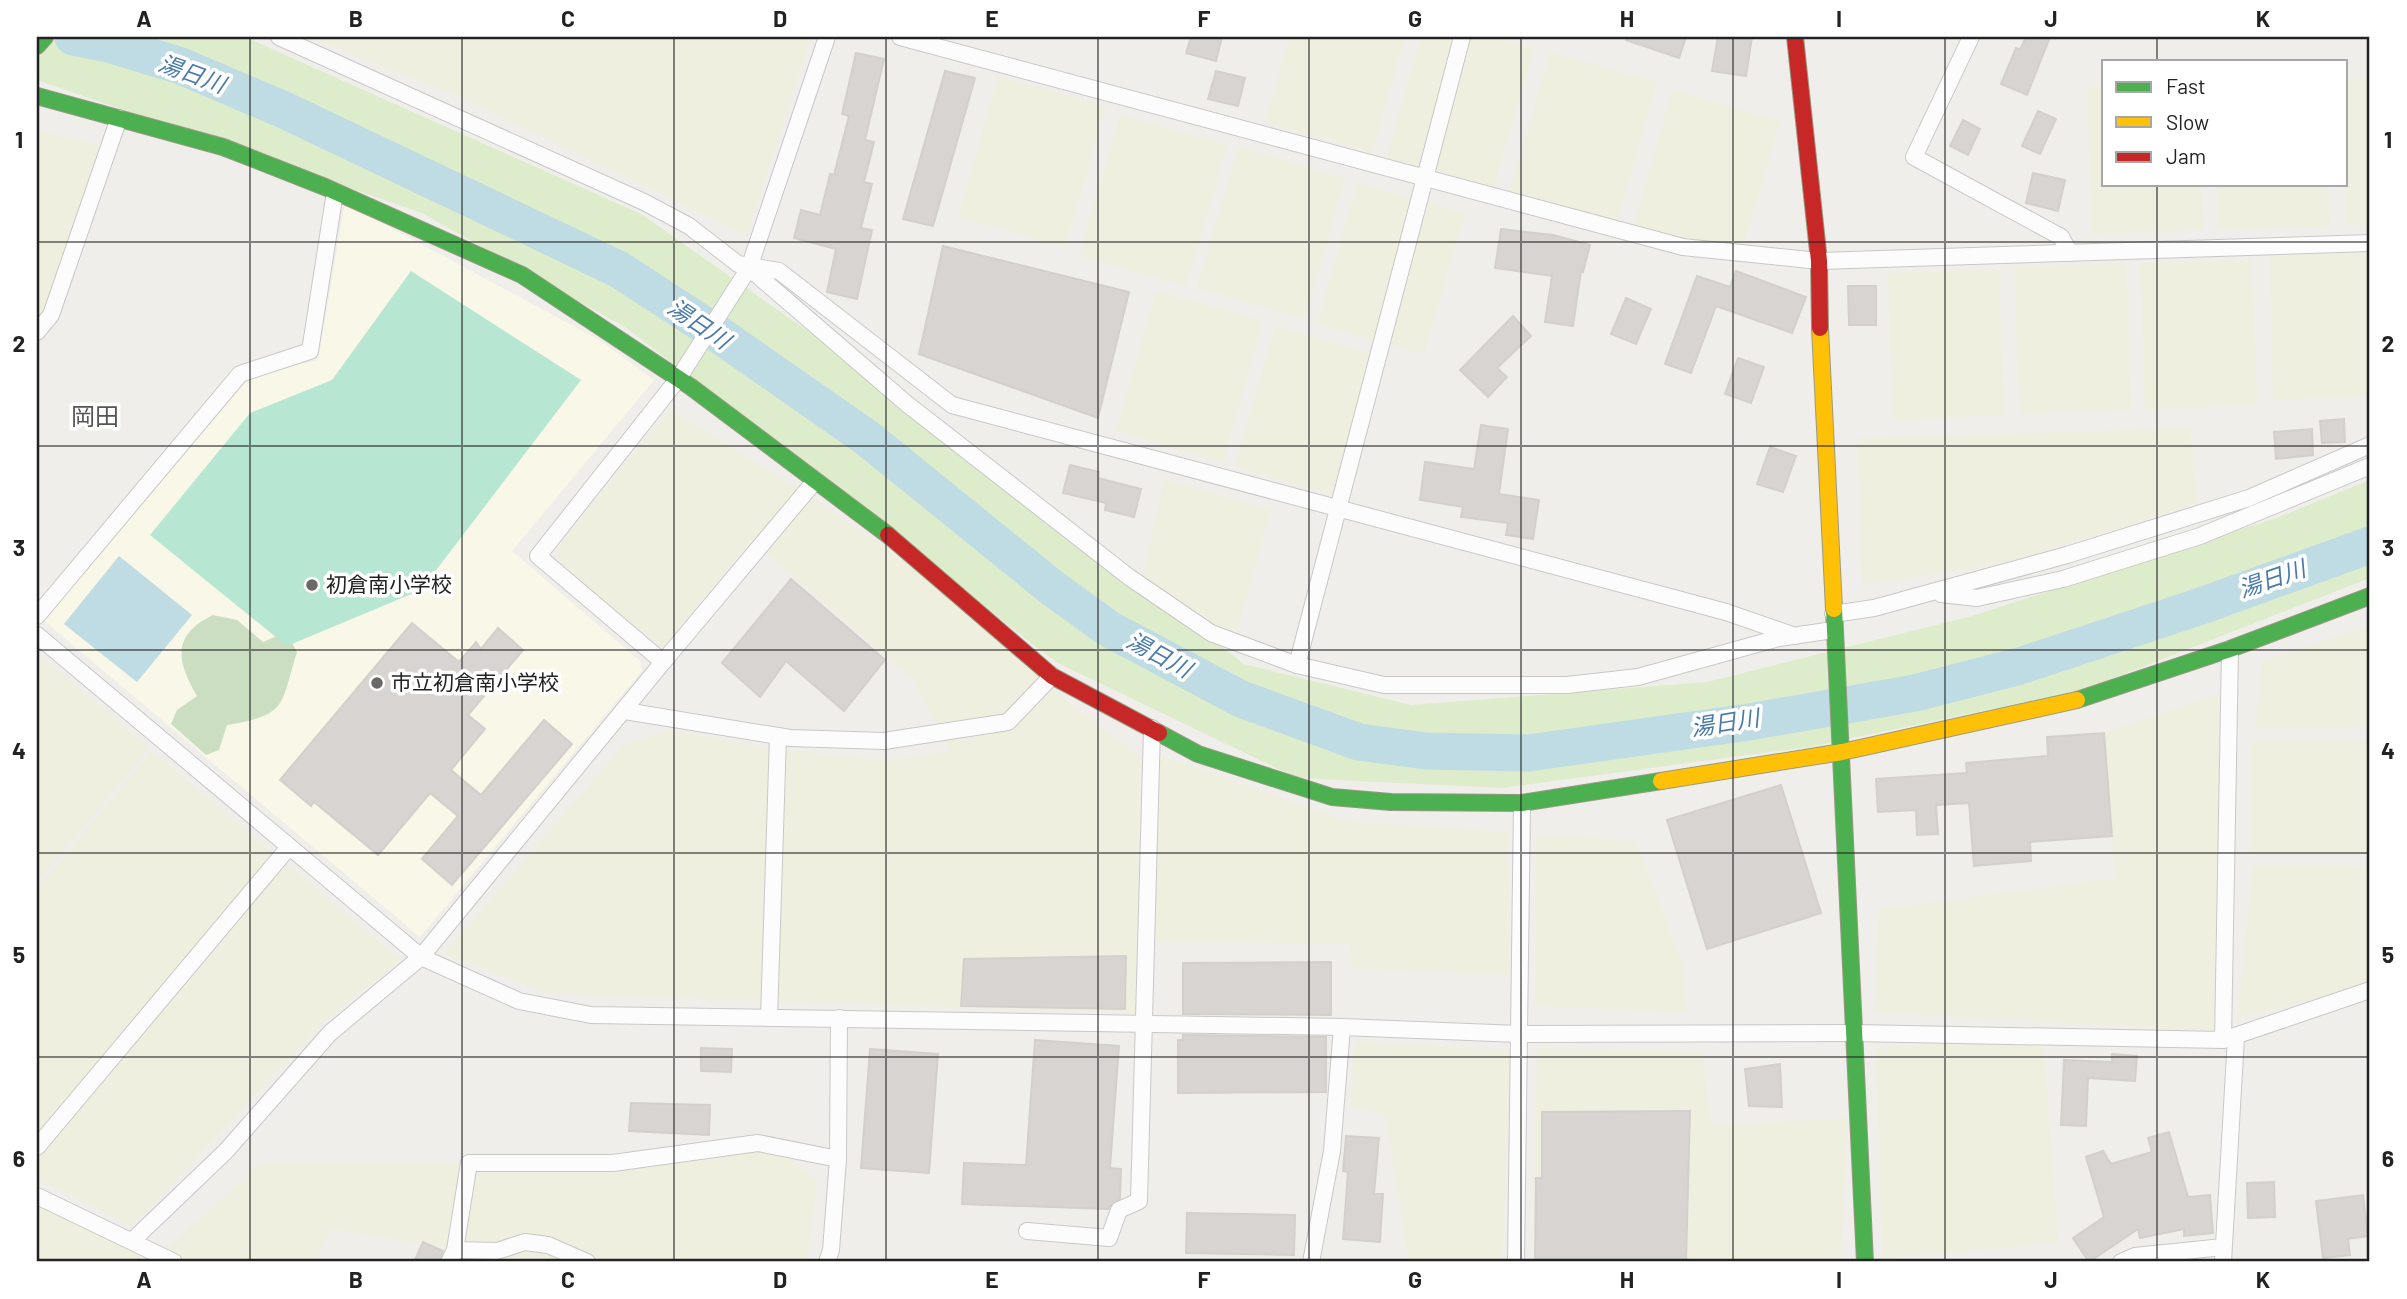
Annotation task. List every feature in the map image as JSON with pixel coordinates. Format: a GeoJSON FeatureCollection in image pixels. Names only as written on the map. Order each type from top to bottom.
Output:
{"type":"FeatureCollection","features":[{"type":"Feature","properties":{"kind":"street"},"geometry":{"type":"LineString","coordinates":[[37,46],[45,37]]}},
{"type":"Feature","properties":{"kind":"street"},"geometry":{"type":"LineString","coordinates":[[279,37],[644,202],[689,226],[906,404],[1129,577],[1211,633],[1297,665],[1384,685],[1567,685],[1637,677],[1833,625],[1874,608],[2067,555],[2249,498],[2370,445]]}},
{"type":"Feature","properties":{"kind":"street"},"geometry":{"type":"LineString","coordinates":[[663,662],[538,556],[681,374],[746,273],[827,37]]}},
{"type":"Feature","properties":{"kind":"street"},"geometry":{"type":"LineString","coordinates":[[900,37],[1683,247],[1819,261],[2370,243]]}},
{"type":"Feature","properties":{"kind":"street"},"geometry":{"type":"LineString","coordinates":[[1297,665],[1462,37]]}},
{"type":"Feature","properties":{"kind":"street"},"geometry":{"type":"LineString","coordinates":[[1795,37],[1819,261],[1821,398],[1842,751],[1865,1262]]}},
{"type":"Feature","properties":{"kind":"street"},"geometry":{"type":"LineString","coordinates":[[1971,37],[1914,157],[2061,237],[2070,253]]}},
{"type":"Feature","properties":{"kind":"street"},"geometry":{"type":"LineString","coordinates":[[37,96],[223,147],[335,192],[522,275],[681,374],[814,481],[867,517],[1052,676],[1152,727],[1198,754],[1332,797],[1391,802],[1522,803],[1842,751],[2067,702],[2230,649],[2370,596]]}},
{"type":"Feature","properties":{"kind":"street"},"geometry":{"type":"LineString","coordinates":[[37,332],[51,315],[118,118]]}},
{"type":"Feature","properties":{"kind":"street"},"geometry":{"type":"LineString","coordinates":[[37,616],[240,374],[310,351],[335,192]]}},
{"type":"Feature","properties":{"kind":"street"},"geometry":{"type":"LineString","coordinates":[[746,273],[779,271],[952,405],[1726,612],[1795,636]]}},
{"type":"Feature","properties":{"kind":"street"},"geometry":{"type":"LineString","coordinates":[[1931,593],[1977,598],[2063,579],[2200,536],[2370,466]]}},
{"type":"Feature","properties":{"kind":"street"},"geometry":{"type":"LineString","coordinates":[[132,1241],[226,1151],[330,1033],[421,957],[814,481]]}},
{"type":"Feature","properties":{"kind":"street"},"geometry":{"type":"LineString","coordinates":[[37,635],[421,957],[519,1001],[591,1014],[1342,1027],[1519,1034],[1855,1033],[2229,1038],[2370,990]]}},
{"type":"Feature","properties":{"kind":"street"},"geometry":{"type":"LineString","coordinates":[[2121,1262],[2135,1256],[2223,1255],[2229,1038],[2230,649]]}},
{"type":"Feature","properties":{"kind":"street"},"geometry":{"type":"LineString","coordinates":[[625,711],[778,736],[884,741],[1008,722],[1052,676]]}},
{"type":"Feature","properties":{"kind":"street"},"geometry":{"type":"LineString","coordinates":[[1027,1231],[1109,1238],[1119,1209],[1139,1201],[1152,727]]}},
{"type":"Feature","properties":{"kind":"street"},"geometry":{"type":"LineString","coordinates":[[769,1018],[778,736]]}},
{"type":"Feature","properties":{"kind":"street"},"geometry":{"type":"LineString","coordinates":[[1516,1262],[1522,803]]}},
{"type":"Feature","properties":{"kind":"street"},"geometry":{"type":"LineString","coordinates":[[37,1147],[289,847]]}},
{"type":"Feature","properties":{"kind":"street"},"geometry":{"type":"LineString","coordinates":[[827,1262],[831,1250],[838,1159],[839,1018]]}},
{"type":"Feature","properties":{"kind":"street"},"geometry":{"type":"LineString","coordinates":[[1311,1262],[1332,1151],[1342,1027]]}},
{"type":"Feature","properties":{"kind":"street"},"geometry":{"type":"LineString","coordinates":[[587,1262],[548,1245],[525,1242],[497,1251],[452,1256],[468,1163],[613,1163],[758,1143],[838,1159]]}},
{"type":"Feature","properties":{"kind":"street"},"geometry":{"type":"LineString","coordinates":[[37,1196],[174,1262]]}},
{"type":"Feature","properties":{"kind":"shaded area","name":"初倉南小学校"},"geometry":{"type":"Polygon","coordinates":[[[345,203],[601,341],[654,380],[512,551],[640,661],[642,671],[420,937],[43,620],[252,375],[318,360],[345,203]]]}},
{"type":"Feature","properties":{"kind":"green space"},"geometry":{"type":"Polygon","coordinates":[[[37,37],[245,37],[641,214],[889,388],[1244,664],[1411,705],[1707,682],[1972,616],[2279,517],[2370,480],[2370,578],[2083,690],[1809,747],[1501,788],[1297,778],[1056,662],[628,329],[422,213],[37,80],[37,37]]]}},
{"type":"Feature","properties":{"kind":"green space"},"geometry":{"type":"Polygon","coordinates":[[[309,37],[811,37],[747,236],[467,100],[309,37]]]}},
{"type":"Feature","properties":{"kind":"green space"},"geometry":{"type":"Polygon","coordinates":[[[1289,37],[1405,37],[1372,152],[1265,122],[1289,37]]]}},
{"type":"Feature","properties":{"kind":"green space"},"geometry":{"type":"Polygon","coordinates":[[[1421,37],[1492,37],[1534,49],[1493,189],[1386,159],[1421,37]]]}},
{"type":"Feature","properties":{"kind":"green space"},"geometry":{"type":"Polygon","coordinates":[[[1550,52],[1657,82],[1617,223],[1509,193],[1550,52]]]}},
{"type":"Feature","properties":{"kind":"green space"},"geometry":{"type":"Polygon","coordinates":[[[998,76],[1106,106],[1065,247],[958,217],[998,76]]]}},
{"type":"Feature","properties":{"kind":"green space"},"geometry":{"type":"Polygon","coordinates":[[[2370,78],[2370,224],[2346,225],[2348,79],[2370,78]]]}},
{"type":"Feature","properties":{"kind":"green space"},"geometry":{"type":"Polygon","coordinates":[[[2087,87],[2102,87],[2102,186],[2202,186],[2203,230],[2092,234],[2087,87]]]}},
{"type":"Feature","properties":{"kind":"green space"},"geometry":{"type":"Polygon","coordinates":[[[1672,90],[1780,121],[1739,262],[1632,231],[1672,90]]]}},
{"type":"Feature","properties":{"kind":"green space"},"geometry":{"type":"Polygon","coordinates":[[[1120,115],[1227,145],[1186,286],[1079,256],[1120,115]]]}},
{"type":"Feature","properties":{"kind":"green space"},"geometry":{"type":"Polygon","coordinates":[[[37,130],[99,145],[48,308],[37,320],[37,130]]]}},
{"type":"Feature","properties":{"kind":"green space"},"geometry":{"type":"Polygon","coordinates":[[[1238,147],[1345,178],[1305,319],[1197,288],[1238,147]]]}},
{"type":"Feature","properties":{"kind":"green space"},"geometry":{"type":"Polygon","coordinates":[[[1357,183],[1465,213],[1424,354],[1317,324],[1357,183]]]}},
{"type":"Feature","properties":{"kind":"green space"},"geometry":{"type":"Polygon","coordinates":[[[2217,186],[2328,186],[2330,226],[2218,230],[2217,186]]]}},
{"type":"Feature","properties":{"kind":"green space"},"geometry":{"type":"Polygon","coordinates":[[[2370,250],[2370,396],[2273,400],[2269,253],[2370,250]]]}},
{"type":"Feature","properties":{"kind":"green space"},"geometry":{"type":"Polygon","coordinates":[[[2252,259],[2257,405],[2145,409],[2140,263],[2252,259]]]}},
{"type":"Feature","properties":{"kind":"green space"},"geometry":{"type":"Polygon","coordinates":[[[2126,263],[2131,410],[2019,414],[2014,267],[2126,263]]]}},
{"type":"Feature","properties":{"kind":"green space"},"geometry":{"type":"Polygon","coordinates":[[[1999,269],[2004,415],[1892,420],[1888,273],[1999,269]]]}},
{"type":"Feature","properties":{"kind":"green space"},"geometry":{"type":"Polygon","coordinates":[[[411,271],[581,380],[421,590],[287,646],[150,535],[250,413],[332,380],[411,271]]]}},
{"type":"Feature","properties":{"kind":"green space"},"geometry":{"type":"Polygon","coordinates":[[[1156,291],[1263,321],[1223,462],[1116,431],[1156,291]]]}},
{"type":"Feature","properties":{"kind":"green space"},"geometry":{"type":"Polygon","coordinates":[[[1275,326],[1383,357],[1342,498],[1235,467],[1275,326]]]}},
{"type":"Feature","properties":{"kind":"green space"},"geometry":{"type":"Polygon","coordinates":[[[670,409],[802,491],[970,605],[1054,691],[1140,757],[1135,1013],[549,994],[444,954],[623,745],[671,730],[762,747],[887,761],[950,751],[912,678],[752,541],[662,647],[561,567],[557,548],[670,409]]]}},
{"type":"Feature","properties":{"kind":"green space"},"geometry":{"type":"Polygon","coordinates":[[[2190,428],[2197,503],[2009,562],[1862,585],[1857,438],[2190,428]]]}},
{"type":"Feature","properties":{"kind":"green space"},"geometry":{"type":"Polygon","coordinates":[[[1164,479],[1271,510],[1231,651],[1141,586],[1164,479]]]}},
{"type":"Feature","properties":{"kind":"green space"},"geometry":{"type":"Polygon","coordinates":[[[213,615],[237,620],[263,642],[286,632],[297,652],[279,705],[262,717],[227,725],[219,750],[206,755],[171,724],[177,710],[197,696],[182,660],[184,640],[190,631],[213,615]]]}},
{"type":"Feature","properties":{"kind":"green space"},"geometry":{"type":"Polygon","coordinates":[[[2370,626],[2370,728],[2255,727],[2262,661],[2370,626]]]}},
{"type":"Feature","properties":{"kind":"green space"},"geometry":{"type":"Polygon","coordinates":[[[37,653],[149,748],[37,882],[37,653]]]}},
{"type":"Feature","properties":{"kind":"green space"},"geometry":{"type":"Polygon","coordinates":[[[2221,693],[2213,1031],[1874,1012],[1879,909],[2115,878],[2104,733],[2221,693]]]}},
{"type":"Feature","properties":{"kind":"green space"},"geometry":{"type":"Polygon","coordinates":[[[2252,741],[2370,741],[2370,853],[2252,853],[2252,741]]]}},
{"type":"Feature","properties":{"kind":"green space"},"geometry":{"type":"Polygon","coordinates":[[[152,751],[401,960],[321,1024],[132,1227],[37,1178],[37,889],[152,751]]]}},
{"type":"Feature","properties":{"kind":"green space"},"geometry":{"type":"Polygon","coordinates":[[[1159,755],[1351,822],[1508,832],[1509,975],[1351,968],[1350,944],[1154,941],[1159,755]]]}},
{"type":"Feature","properties":{"kind":"green space"},"geometry":{"type":"Polygon","coordinates":[[[1536,834],[1636,841],[1684,967],[1686,1012],[1536,1006],[1536,834]]]}},
{"type":"Feature","properties":{"kind":"green space"},"geometry":{"type":"Polygon","coordinates":[[[2253,866],[2370,866],[2370,985],[2237,1018],[2253,866]]]}},
{"type":"Feature","properties":{"kind":"green space"},"geometry":{"type":"Polygon","coordinates":[[[2043,1037],[2058,1243],[1882,1258],[1876,1048],[2043,1037]]]}},
{"type":"Feature","properties":{"kind":"green space"},"geometry":{"type":"Polygon","coordinates":[[[1355,1041],[1510,1050],[1502,1262],[1409,1262],[1385,1114],[1350,1108],[1355,1041]]]}},
{"type":"Feature","properties":{"kind":"green space"},"geometry":{"type":"Polygon","coordinates":[[[1537,1048],[1702,1051],[1711,1125],[1848,1118],[1841,1257],[1815,1262],[1533,1262],[1537,1048]]]}},
{"type":"Feature","properties":{"kind":"green space"},"geometry":{"type":"Polygon","coordinates":[[[770,1145],[817,1180],[807,1262],[448,1262],[454,1249],[331,1229],[314,1262],[188,1262],[167,1248],[260,1164],[469,1163],[770,1145]]]}},
{"type":"Feature","properties":{"kind":"green space"},"geometry":{"type":"Polygon","coordinates":[[[37,1204],[143,1256],[137,1262],[37,1262],[37,1204]]]}},
{"type":"Feature","properties":{"kind":"water"},"geometry":{"type":"Polygon","coordinates":[[[119,556],[192,615],[137,682],[64,624],[119,556]]]}},
{"type":"Feature","properties":{"kind":"building"},"geometry":{"type":"Polygon","coordinates":[[[1191,37],[1222,37],[1216,61],[1186,53],[1191,37]]]}},
{"type":"Feature","properties":{"kind":"building"},"geometry":{"type":"Polygon","coordinates":[[[1626,37],[1686,37],[1679,58],[1626,40],[1626,37]]]}},
{"type":"Feature","properties":{"kind":"building"},"geometry":{"type":"Polygon","coordinates":[[[1718,37],[1752,37],[1746,76],[1712,71],[1718,37]]]}},
{"type":"Feature","properties":{"kind":"building"},"geometry":{"type":"Polygon","coordinates":[[[2026,37],[2050,37],[2027,95],[2001,84],[2016,48],[2020,50],[2026,37]]]}},
{"type":"Feature","properties":{"kind":"building"},"geometry":{"type":"Polygon","coordinates":[[[856,53],[884,59],[865,140],[874,142],[864,182],[872,184],[861,228],[872,230],[857,299],[827,292],[836,249],[794,238],[801,210],[820,215],[830,174],[834,175],[849,116],[842,114],[856,53]]]}},
{"type":"Feature","properties":{"kind":"building"},"geometry":{"type":"Polygon","coordinates":[[[945,71],[975,78],[933,226],[903,219],[945,71]]]}},
{"type":"Feature","properties":{"kind":"building"},"geometry":{"type":"Polygon","coordinates":[[[1216,71],[1245,78],[1238,106],[1208,99],[1216,71]]]}},
{"type":"Feature","properties":{"kind":"building"},"geometry":{"type":"Polygon","coordinates":[[[2038,111],[2056,119],[2040,154],[2022,146],[2038,111]]]}},
{"type":"Feature","properties":{"kind":"building"},"geometry":{"type":"Polygon","coordinates":[[[1963,120],[1980,129],[1968,155],[1950,146],[1963,120]]]}},
{"type":"Feature","properties":{"kind":"building"},"geometry":{"type":"Polygon","coordinates":[[[2033,173],[2065,180],[2058,211],[2026,203],[2033,173]]]}},
{"type":"Feature","properties":{"kind":"building"},"geometry":{"type":"Polygon","coordinates":[[[1501,229],[1553,235],[1590,245],[1583,272],[1581,271],[1573,326],[1545,322],[1552,276],[1495,268],[1501,229]]]}},
{"type":"Feature","properties":{"kind":"building"},"geometry":{"type":"Polygon","coordinates":[[[943,246],[1129,292],[1098,418],[919,354],[943,246]]]}},
{"type":"Feature","properties":{"kind":"building"},"geometry":{"type":"Polygon","coordinates":[[[1736,271],[1806,297],[1792,333],[1716,306],[1691,373],[1665,364],[1697,276],[1730,287],[1736,271]]]}},
{"type":"Feature","properties":{"kind":"building"},"geometry":{"type":"Polygon","coordinates":[[[1848,286],[1876,286],[1876,325],[1849,325],[1848,286]]]}},
{"type":"Feature","properties":{"kind":"building"},"geometry":{"type":"Polygon","coordinates":[[[1626,298],[1651,309],[1636,344],[1611,334],[1626,298]]]}},
{"type":"Feature","properties":{"kind":"building"},"geometry":{"type":"Polygon","coordinates":[[[1513,316],[1531,336],[1497,368],[1507,377],[1488,397],[1460,370],[1513,316]]]}},
{"type":"Feature","properties":{"kind":"building"},"geometry":{"type":"Polygon","coordinates":[[[1738,358],[1764,367],[1751,403],[1725,394],[1738,358]]]}},
{"type":"Feature","properties":{"kind":"building"},"geometry":{"type":"Polygon","coordinates":[[[2344,419],[2345,442],[2322,443],[2320,421],[2344,419]]]}},
{"type":"Feature","properties":{"kind":"building"},"geometry":{"type":"Polygon","coordinates":[[[1481,425],[1508,429],[1499,494],[1539,500],[1533,539],[1506,535],[1508,523],[1461,517],[1463,507],[1420,500],[1425,462],[1474,469],[1481,425]]]}},
{"type":"Feature","properties":{"kind":"building"},"geometry":{"type":"Polygon","coordinates":[[[2312,429],[2313,455],[2276,459],[2274,432],[2312,429]]]}},
{"type":"Feature","properties":{"kind":"building"},"geometry":{"type":"Polygon","coordinates":[[[1770,447],[1796,456],[1783,492],[1757,484],[1770,447]]]}},
{"type":"Feature","properties":{"kind":"building"},"geometry":{"type":"Polygon","coordinates":[[[1070,465],[1099,472],[1098,478],[1141,489],[1134,517],[1105,510],[1106,503],[1063,493],[1070,465]]]}},
{"type":"Feature","properties":{"kind":"building"},"geometry":{"type":"Polygon","coordinates":[[[791,579],[885,660],[844,711],[786,661],[760,697],[722,663],[791,579]]]}},
{"type":"Feature","properties":{"kind":"building"},"geometry":{"type":"Polygon","coordinates":[[[412,623],[459,662],[476,642],[481,649],[498,628],[523,650],[468,715],[485,729],[451,770],[481,795],[544,720],[572,744],[452,885],[422,859],[458,816],[430,793],[378,855],[314,802],[311,806],[280,780],[412,623]]]}},
{"type":"Feature","properties":{"kind":"building"},"geometry":{"type":"Polygon","coordinates":[[[2104,733],[2112,836],[2030,842],[2031,861],[1974,866],[1969,803],[1936,805],[1938,834],[1917,835],[1916,810],[1878,812],[1876,779],[1967,773],[1966,763],[2048,756],[2047,737],[2104,733]]]}},
{"type":"Feature","properties":{"kind":"building"},"geometry":{"type":"Polygon","coordinates":[[[1781,785],[1821,913],[1707,949],[1667,820],[1781,785]]]}},
{"type":"Feature","properties":{"kind":"building"},"geometry":{"type":"Polygon","coordinates":[[[1126,956],[1125,1009],[961,1006],[964,959],[1126,956]]]}},
{"type":"Feature","properties":{"kind":"building"},"geometry":{"type":"Polygon","coordinates":[[[1331,962],[1331,1015],[1183,1014],[1183,963],[1331,962]]]}},
{"type":"Feature","properties":{"kind":"building"},"geometry":{"type":"Polygon","coordinates":[[[1183,1035],[1326,1037],[1326,1092],[1178,1093],[1178,1040],[1183,1040],[1183,1035]]]}},
{"type":"Feature","properties":{"kind":"building"},"geometry":{"type":"Polygon","coordinates":[[[1035,1040],[1119,1046],[1110,1168],[1121,1169],[1120,1198],[1108,1209],[962,1204],[964,1163],[1026,1165],[1035,1040]]]}},
{"type":"Feature","properties":{"kind":"building"},"geometry":{"type":"Polygon","coordinates":[[[701,1048],[732,1049],[731,1072],[701,1071],[701,1048]]]}},
{"type":"Feature","properties":{"kind":"building"},"geometry":{"type":"Polygon","coordinates":[[[870,1049],[938,1054],[929,1173],[861,1168],[870,1049]]]}},
{"type":"Feature","properties":{"kind":"building"},"geometry":{"type":"Polygon","coordinates":[[[2112,1054],[2137,1056],[2135,1081],[2088,1078],[2086,1126],[2061,1125],[2064,1060],[2112,1062],[2112,1054]]]}},
{"type":"Feature","properties":{"kind":"building"},"geometry":{"type":"Polygon","coordinates":[[[1780,1064],[1782,1107],[1749,1106],[1745,1069],[1780,1064]]]}},
{"type":"Feature","properties":{"kind":"building"},"geometry":{"type":"Polygon","coordinates":[[[631,1103],[710,1105],[709,1135],[629,1131],[631,1103]]]}},
{"type":"Feature","properties":{"kind":"building"},"geometry":{"type":"Polygon","coordinates":[[[1690,1111],[1686,1262],[1535,1262],[1536,1178],[1542,1178],[1542,1112],[1690,1111]]]}},
{"type":"Feature","properties":{"kind":"building"},"geometry":{"type":"Polygon","coordinates":[[[2169,1132],[2188,1197],[2210,1195],[2213,1233],[2184,1236],[2184,1229],[2140,1238],[2138,1229],[2089,1262],[2073,1238],[2104,1217],[2086,1157],[2103,1151],[2111,1164],[2152,1152],[2148,1138],[2169,1132]]]}},
{"type":"Feature","properties":{"kind":"building"},"geometry":{"type":"Polygon","coordinates":[[[1346,1136],[1379,1138],[1374,1194],[1383,1194],[1380,1242],[1343,1239],[1348,1172],[1343,1171],[1346,1136]]]}},
{"type":"Feature","properties":{"kind":"building"},"geometry":{"type":"Polygon","coordinates":[[[2274,1182],[2275,1217],[2248,1218],[2247,1183],[2274,1182]]]}},
{"type":"Feature","properties":{"kind":"building"},"geometry":{"type":"Polygon","coordinates":[[[2363,1195],[2368,1236],[2348,1239],[2350,1255],[2323,1258],[2316,1201],[2363,1195]]]}},
{"type":"Feature","properties":{"kind":"building"},"geometry":{"type":"Polygon","coordinates":[[[1187,1213],[1295,1215],[1294,1255],[1186,1253],[1187,1213]]]}},
{"type":"Feature","properties":{"kind":"building"},"geometry":{"type":"Polygon","coordinates":[[[423,1242],[443,1251],[439,1262],[414,1262],[423,1242]]]}},
{"type":"Feature","properties":{"kind":"waterway","name":"湯日川"},"geometry":{"type":"LineString","coordinates":[[73,37],[109,44],[181,66],[284,110],[618,269],[718,334],[867,438],[1051,587],[1109,629],[1241,699],[1359,742],[1426,751],[1528,753],[1749,722],[1915,693],[2020,666],[2201,606],[2370,545]]}},
{"type":"Feature","properties":{"kind":"traffic: fast"},"geometry":{"type":"LineString","coordinates":[[37,46],[45,37]]}},
{"type":"Feature","properties":{"kind":"traffic: fast"},"geometry":{"type":"LineString","coordinates":[[37,96],[223,147],[325,187],[522,275],[691,387],[888,535]]}},
{"type":"Feature","properties":{"kind":"traffic: fast"},"geometry":{"type":"LineString","coordinates":[[2077,700],[2230,649],[2370,596]]}},
{"type":"Feature","properties":{"kind":"traffic: fast"},"geometry":{"type":"LineString","coordinates":[[1834,609],[1865,1262]]}},
{"type":"Feature","properties":{"kind":"traffic: fast"},"geometry":{"type":"LineString","coordinates":[[1159,733],[1198,754],[1332,797],[1391,802],[1522,803],[1661,781]]}},
{"type":"Feature","properties":{"kind":"traffic: slow"},"geometry":{"type":"LineString","coordinates":[[1820,328],[1834,609]]}},
{"type":"Feature","properties":{"kind":"traffic: slow"},"geometry":{"type":"LineString","coordinates":[[1661,781],[1842,752],[2077,700]]}},
{"type":"Feature","properties":{"kind":"traffic: jam"},"geometry":{"type":"LineString","coordinates":[[1795,37],[1819,261],[1820,328]]}},
{"type":"Feature","properties":{"kind":"traffic: jam"},"geometry":{"type":"LineString","coordinates":[[888,535],[1052,676],[1159,733]]}},
{"type":"Feature","properties":{"kind":"place","name":"初倉南小学校"},"geometry":{"type":"Point","coordinates":[312,585]}},
{"type":"Feature","properties":{"kind":"place","name":"市立初倉南小学校"},"geometry":{"type":"Point","coordinates":[377,683]}},
{"type":"Feature","properties":{"kind":"district","name":"岡田"},"geometry":{"type":"Point","coordinates":[95,417]}}]}
